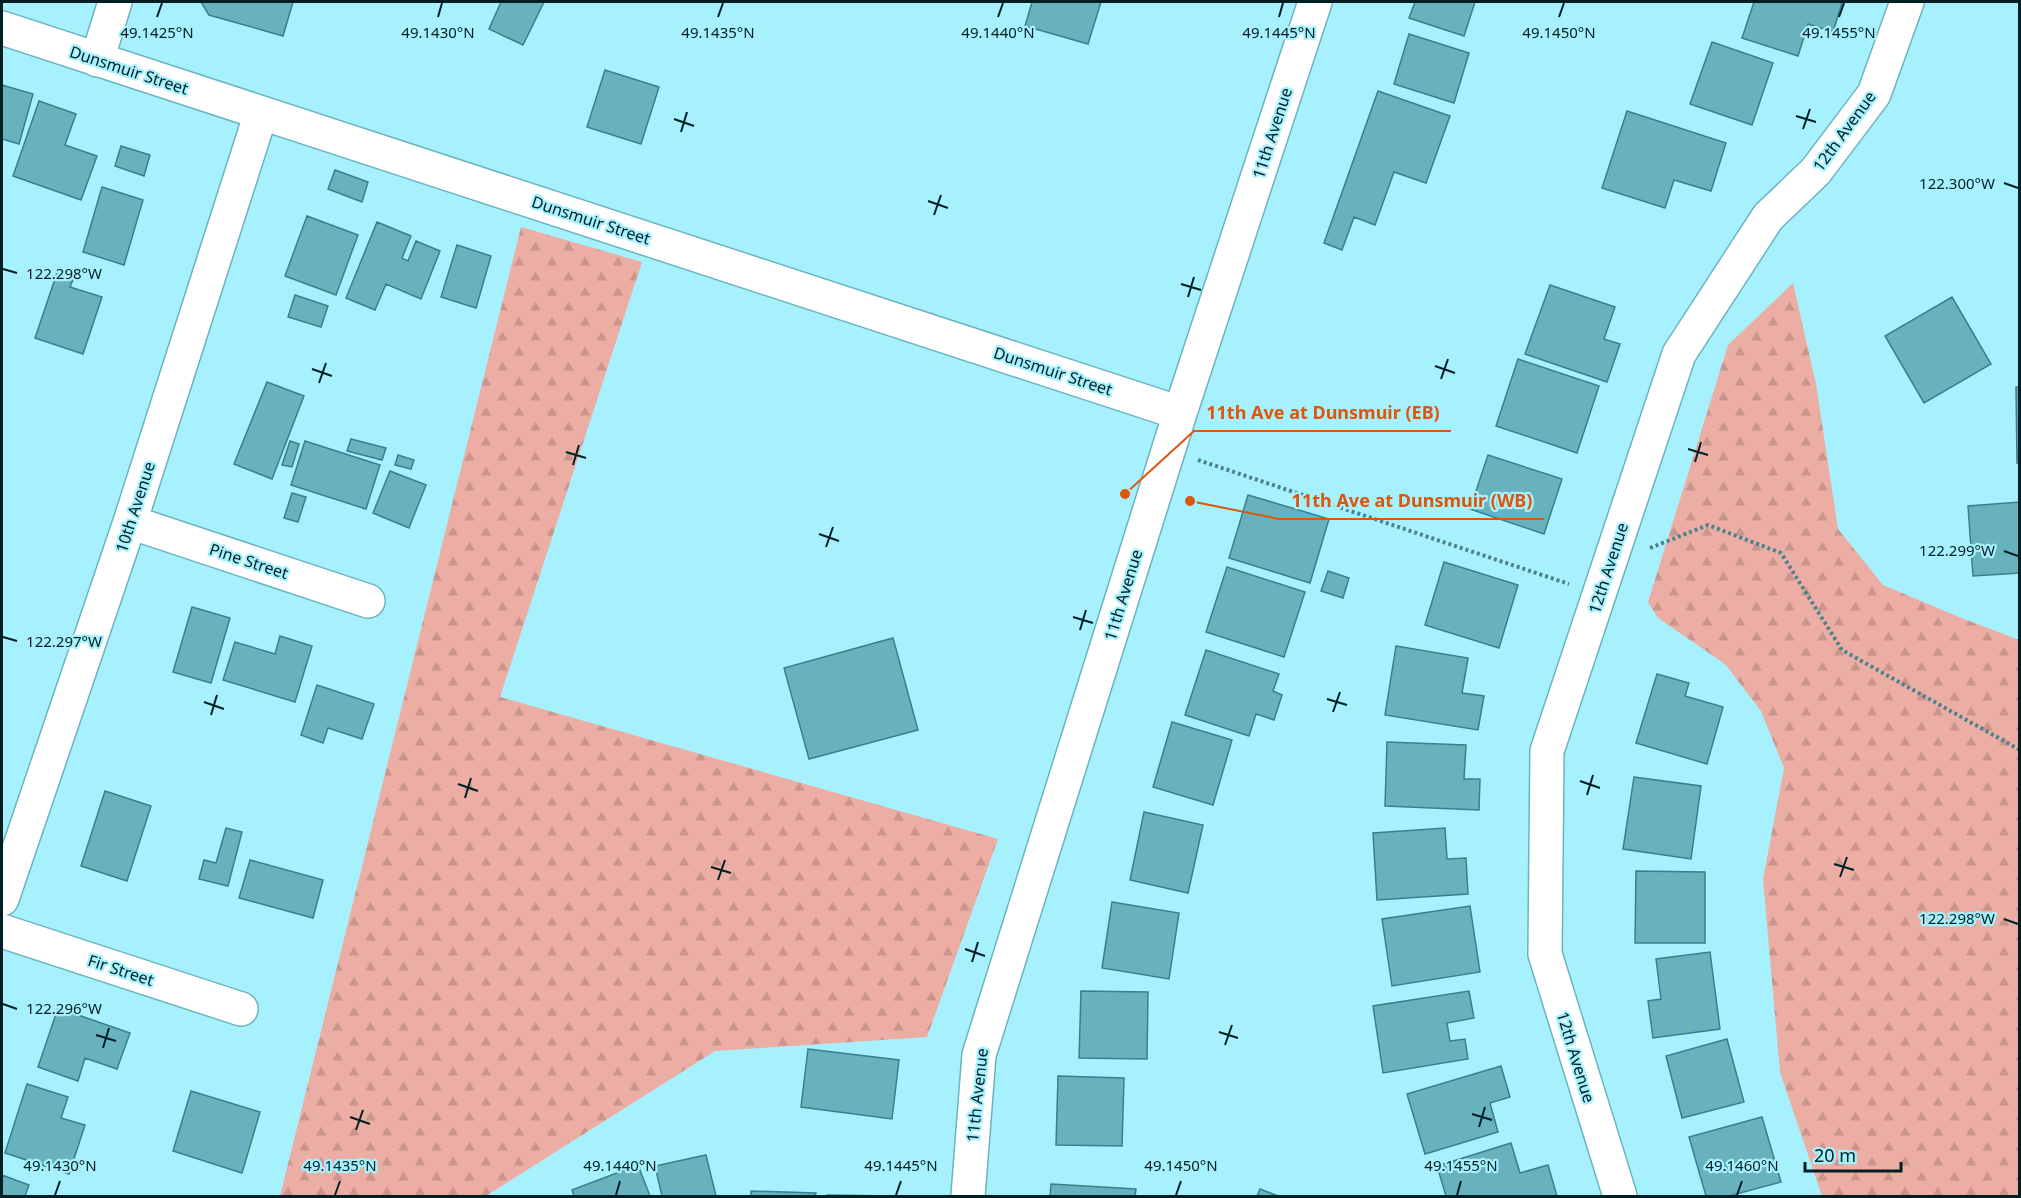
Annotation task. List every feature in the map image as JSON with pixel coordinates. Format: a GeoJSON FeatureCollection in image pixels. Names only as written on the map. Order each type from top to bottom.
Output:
{"type":"FeatureCollection","features":[{"type":"Feature","properties":{"kind":"street"},"geometry":{"type":"LineString","coordinates":[[97,60],[115,2]]}},
{"type":"Feature","properties":{"kind":"street","name":"11th Avenue"},"geometry":{"type":"LineString","coordinates":[[968,1197],[979,1055],[1168,450],[1315,2]]}},
{"type":"Feature","properties":{"kind":"street","name":"12th Avenue"},"geometry":{"type":"LineString","coordinates":[[1620,1197],[1545,954],[1547,751],[1678,354],[1768,217],[1816,171],[1874,94],[1907,2]]}},
{"type":"Feature","properties":{"kind":"street","name":"Dunsmuir Street"},"geometry":{"type":"LineString","coordinates":[[2,28],[1180,413]]}},
{"type":"Feature","properties":{"kind":"street","name":"10th Avenue"},"geometry":{"type":"LineString","coordinates":[[2,899],[130,522],[261,113]]}},
{"type":"Feature","properties":{"kind":"street","name":"Pine Street"},"geometry":{"type":"LineString","coordinates":[[130,522],[368,601]]}},
{"type":"Feature","properties":{"kind":"street","name":"Fir Street"},"geometry":{"type":"LineString","coordinates":[[2,931],[241,1009]]}},
{"type":"Feature","properties":{"kind":"path"},"geometry":{"type":"LineString","coordinates":[[1168,450],[1599,594]]}},
{"type":"Feature","properties":{"kind":"path"},"geometry":{"type":"LineString","coordinates":[[1648,548],[1708,525],[1781,553],[1842,650],[2019,750]]}},
{"type":"Feature","properties":{"kind":"green space"},"geometry":{"type":"Polygon","coordinates":[[[521,227],[642,262],[500,697],[998,839],[927,1037],[715,1051],[486,1196],[280,1196],[521,227]]]}},
{"type":"Feature","properties":{"kind":"green space"},"geometry":{"type":"Polygon","coordinates":[[[1793,283],[1816,384],[1838,529],[1883,585],[2019,640],[2019,1196],[1822,1196],[1780,1072],[1763,879],[1784,768],[1761,711],[1725,664],[1658,618],[1648,602],[1728,345],[1793,283]]]}},
{"type":"Feature","properties":{"kind":"building"},"geometry":{"type":"Polygon","coordinates":[[[201,2],[293,2],[283,36],[209,15],[201,2]]]}},
{"type":"Feature","properties":{"kind":"building"},"geometry":{"type":"Polygon","coordinates":[[[501,2],[544,2],[523,45],[489,29],[501,2]]]}},
{"type":"Feature","properties":{"kind":"building"},"geometry":{"type":"Polygon","coordinates":[[[1032,2],[1101,2],[1088,44],[1025,26],[1032,2]]]}},
{"type":"Feature","properties":{"kind":"building"},"geometry":{"type":"Polygon","coordinates":[[[1415,2],[1475,2],[1464,36],[1409,18],[1415,2]]]}},
{"type":"Feature","properties":{"kind":"building"},"geometry":{"type":"Polygon","coordinates":[[[1754,2],[1842,3],[1833,32],[1808,24],[1798,56],[1742,38],[1754,2]]]}},
{"type":"Feature","properties":{"kind":"building"},"geometry":{"type":"Polygon","coordinates":[[[1409,34],[1469,53],[1454,103],[1394,84],[1409,34]]]}},
{"type":"Feature","properties":{"kind":"building"},"geometry":{"type":"Polygon","coordinates":[[[1712,42],[1773,63],[1752,125],[1690,104],[1712,42]]]}},
{"type":"Feature","properties":{"kind":"building"},"geometry":{"type":"Polygon","coordinates":[[[605,70],[659,87],[641,144],[587,127],[605,70]]]}},
{"type":"Feature","properties":{"kind":"building"},"geometry":{"type":"Polygon","coordinates":[[[2,85],[33,94],[19,144],[2,139],[2,85]]]}},
{"type":"Feature","properties":{"kind":"building"},"geometry":{"type":"Polygon","coordinates":[[[1378,91],[1450,116],[1426,183],[1394,172],[1375,225],[1354,217],[1342,250],[1324,243],[1378,91]]]}},
{"type":"Feature","properties":{"kind":"building"},"geometry":{"type":"Polygon","coordinates":[[[39,101],[76,114],[65,145],[97,156],[81,200],[13,176],[39,101]]]}},
{"type":"Feature","properties":{"kind":"building"},"geometry":{"type":"Polygon","coordinates":[[[1627,111],[1726,143],[1711,191],[1674,180],[1665,208],[1602,188],[1627,111]]]}},
{"type":"Feature","properties":{"kind":"building"},"geometry":{"type":"Polygon","coordinates":[[[121,146],[150,155],[144,176],[115,166],[121,146]]]}},
{"type":"Feature","properties":{"kind":"building"},"geometry":{"type":"Polygon","coordinates":[[[335,170],[368,182],[362,202],[328,189],[335,170]]]}},
{"type":"Feature","properties":{"kind":"building"},"geometry":{"type":"Polygon","coordinates":[[[102,187],[143,200],[124,265],[83,252],[102,187]]]}},
{"type":"Feature","properties":{"kind":"building"},"geometry":{"type":"Polygon","coordinates":[[[307,216],[358,235],[336,295],[285,276],[307,216]]]}},
{"type":"Feature","properties":{"kind":"building"},"geometry":{"type":"Polygon","coordinates":[[[377,222],[411,236],[402,258],[408,261],[416,241],[440,251],[421,299],[386,284],[375,310],[346,298],[377,222]]]}},
{"type":"Feature","properties":{"kind":"building"},"geometry":{"type":"Polygon","coordinates":[[[457,245],[491,256],[476,308],[441,297],[457,245]]]}},
{"type":"Feature","properties":{"kind":"building"},"geometry":{"type":"Polygon","coordinates":[[[58,270],[75,275],[70,287],[102,297],[83,354],[35,338],[58,270]]]}},
{"type":"Feature","properties":{"kind":"building"},"geometry":{"type":"Polygon","coordinates":[[[1550,285],[1615,307],[1604,339],[1620,344],[1607,382],[1525,354],[1550,285]]]}},
{"type":"Feature","properties":{"kind":"building"},"geometry":{"type":"Polygon","coordinates":[[[295,295],[328,306],[321,327],[288,317],[295,295]]]}},
{"type":"Feature","properties":{"kind":"building"},"geometry":{"type":"Polygon","coordinates":[[[1952,297],[1991,364],[1924,403],[1885,336],[1952,297]]]}},
{"type":"Feature","properties":{"kind":"building"},"geometry":{"type":"Polygon","coordinates":[[[1518,359],[1599,386],[1577,453],[1496,426],[1518,359]]]}},
{"type":"Feature","properties":{"kind":"building"},"geometry":{"type":"Polygon","coordinates":[[[267,382],[304,396],[272,479],[234,464],[267,382]]]}},
{"type":"Feature","properties":{"kind":"building"},"geometry":{"type":"Polygon","coordinates":[[[2016,387],[2020,387],[2020,463],[2017,463],[2016,387]]]}},
{"type":"Feature","properties":{"kind":"building"},"geometry":{"type":"Polygon","coordinates":[[[351,439],[386,448],[382,460],[347,451],[351,439]]]}},
{"type":"Feature","properties":{"kind":"building"},"geometry":{"type":"Polygon","coordinates":[[[290,441],[299,444],[292,467],[282,465],[290,441]]]}},
{"type":"Feature","properties":{"kind":"building"},"geometry":{"type":"Polygon","coordinates":[[[305,441],[380,465],[366,509],[291,485],[305,441]]]}},
{"type":"Feature","properties":{"kind":"building"},"geometry":{"type":"Polygon","coordinates":[[[398,455],[414,460],[411,469],[395,465],[398,455]]]}},
{"type":"Feature","properties":{"kind":"building"},"geometry":{"type":"Polygon","coordinates":[[[1488,455],[1562,479],[1544,534],[1470,509],[1488,455]]]}},
{"type":"Feature","properties":{"kind":"building"},"geometry":{"type":"Polygon","coordinates":[[[390,471],[426,485],[409,528],[373,513],[390,471]]]}},
{"type":"Feature","properties":{"kind":"building"},"geometry":{"type":"Polygon","coordinates":[[[292,493],[306,497],[298,522],[284,518],[292,493]]]}},
{"type":"Feature","properties":{"kind":"building"},"geometry":{"type":"Polygon","coordinates":[[[1248,495],[1329,519],[1310,583],[1229,558],[1248,495]]]}},
{"type":"Feature","properties":{"kind":"building"},"geometry":{"type":"Polygon","coordinates":[[[2020,502],[2020,573],[1973,576],[1968,506],[2020,502]]]}},
{"type":"Feature","properties":{"kind":"building"},"geometry":{"type":"Polygon","coordinates":[[[1444,562],[1518,585],[1499,648],[1425,625],[1444,562]]]}},
{"type":"Feature","properties":{"kind":"building"},"geometry":{"type":"Polygon","coordinates":[[[1227,567],[1305,592],[1284,657],[1206,632],[1227,567]]]}},
{"type":"Feature","properties":{"kind":"building"},"geometry":{"type":"Polygon","coordinates":[[[1328,571],[1349,578],[1343,598],[1321,591],[1328,571]]]}},
{"type":"Feature","properties":{"kind":"building"},"geometry":{"type":"Polygon","coordinates":[[[192,607],[230,618],[211,683],[173,672],[192,607]]]}},
{"type":"Feature","properties":{"kind":"building"},"geometry":{"type":"Polygon","coordinates":[[[280,636],[312,646],[295,702],[223,680],[235,642],[275,654],[280,636]]]}},
{"type":"Feature","properties":{"kind":"building"},"geometry":{"type":"Polygon","coordinates":[[[893,638],[918,730],[809,759],[784,668],[893,638]]]}},
{"type":"Feature","properties":{"kind":"building"},"geometry":{"type":"Polygon","coordinates":[[[1396,646],[1468,658],[1462,693],[1484,696],[1478,730],[1385,715],[1396,646]]]}},
{"type":"Feature","properties":{"kind":"building"},"geometry":{"type":"Polygon","coordinates":[[[1206,650],[1279,674],[1273,691],[1282,695],[1274,720],[1256,714],[1249,736],[1185,715],[1206,650]]]}},
{"type":"Feature","properties":{"kind":"building"},"geometry":{"type":"Polygon","coordinates":[[[1657,674],[1689,683],[1685,696],[1723,707],[1707,764],[1636,743],[1657,674]]]}},
{"type":"Feature","properties":{"kind":"building"},"geometry":{"type":"Polygon","coordinates":[[[317,685],[374,704],[362,739],[328,728],[323,743],[301,735],[317,685]]]}},
{"type":"Feature","properties":{"kind":"building"},"geometry":{"type":"Polygon","coordinates":[[[1172,722],[1232,740],[1213,805],[1153,787],[1172,722]]]}},
{"type":"Feature","properties":{"kind":"building"},"geometry":{"type":"Polygon","coordinates":[[[1387,742],[1466,745],[1464,779],[1480,779],[1479,810],[1385,806],[1387,742]]]}},
{"type":"Feature","properties":{"kind":"building"},"geometry":{"type":"Polygon","coordinates":[[[1634,777],[1701,786],[1691,859],[1623,849],[1634,777]]]}},
{"type":"Feature","properties":{"kind":"building"},"geometry":{"type":"Polygon","coordinates":[[[105,791],[151,806],[127,881],[81,866],[105,791]]]}},
{"type":"Feature","properties":{"kind":"building"},"geometry":{"type":"Polygon","coordinates":[[[1144,812],[1203,825],[1188,893],[1130,880],[1144,812]]]}},
{"type":"Feature","properties":{"kind":"building"},"geometry":{"type":"Polygon","coordinates":[[[226,828],[242,832],[228,886],[199,879],[204,860],[216,863],[226,828]]]}},
{"type":"Feature","properties":{"kind":"building"},"geometry":{"type":"Polygon","coordinates":[[[1445,828],[1447,859],[1466,858],[1468,894],[1377,900],[1373,833],[1445,828]]]}},
{"type":"Feature","properties":{"kind":"building"},"geometry":{"type":"Polygon","coordinates":[[[250,860],[323,880],[313,918],[239,898],[250,860]]]}},
{"type":"Feature","properties":{"kind":"building"},"geometry":{"type":"Polygon","coordinates":[[[1636,871],[1705,872],[1705,943],[1635,943],[1636,871]]]}},
{"type":"Feature","properties":{"kind":"building"},"geometry":{"type":"Polygon","coordinates":[[[1112,902],[1179,913],[1169,979],[1102,968],[1112,902]]]}},
{"type":"Feature","properties":{"kind":"building"},"geometry":{"type":"Polygon","coordinates":[[[1470,906],[1480,972],[1392,986],[1382,919],[1470,906]]]}},
{"type":"Feature","properties":{"kind":"building"},"geometry":{"type":"Polygon","coordinates":[[[1710,952],[1720,1029],[1653,1038],[1648,1001],[1661,999],[1656,959],[1710,952]]]}},
{"type":"Feature","properties":{"kind":"building"},"geometry":{"type":"Polygon","coordinates":[[[1081,991],[1148,992],[1147,1059],[1079,1058],[1081,991]]]}},
{"type":"Feature","properties":{"kind":"building"},"geometry":{"type":"Polygon","coordinates":[[[1469,991],[1474,1018],[1447,1023],[1450,1041],[1465,1039],[1468,1059],[1383,1073],[1373,1006],[1469,991]]]}},
{"type":"Feature","properties":{"kind":"building"},"geometry":{"type":"Polygon","coordinates":[[[58,1008],[130,1033],[117,1069],[85,1058],[78,1081],[38,1067],[58,1008]]]}},
{"type":"Feature","properties":{"kind":"building"},"geometry":{"type":"Polygon","coordinates":[[[1727,1039],[1744,1102],[1682,1118],[1666,1056],[1727,1039]]]}},
{"type":"Feature","properties":{"kind":"building"},"geometry":{"type":"Polygon","coordinates":[[[808,1049],[899,1060],[892,1119],[801,1107],[808,1049]]]}},
{"type":"Feature","properties":{"kind":"building"},"geometry":{"type":"Polygon","coordinates":[[[1501,1066],[1510,1097],[1490,1103],[1498,1132],[1425,1154],[1407,1094],[1501,1066]]]}},
{"type":"Feature","properties":{"kind":"building"},"geometry":{"type":"Polygon","coordinates":[[[1058,1076],[1124,1078],[1122,1146],[1056,1145],[1058,1076]]]}},
{"type":"Feature","properties":{"kind":"building"},"geometry":{"type":"Polygon","coordinates":[[[27,1084],[68,1097],[61,1118],[85,1125],[69,1174],[5,1153],[27,1084]]]}},
{"type":"Feature","properties":{"kind":"building"},"geometry":{"type":"Polygon","coordinates":[[[191,1091],[260,1112],[242,1173],[173,1151],[191,1091]]]}},
{"type":"Feature","properties":{"kind":"building"},"geometry":{"type":"Polygon","coordinates":[[[1762,1117],[1781,1182],[1729,1196],[1706,1196],[1689,1137],[1762,1117]]]}},
{"type":"Feature","properties":{"kind":"building"},"geometry":{"type":"Polygon","coordinates":[[[1511,1143],[1520,1173],[1548,1165],[1557,1196],[1446,1196],[1437,1166],[1511,1143]]]}},
{"type":"Feature","properties":{"kind":"building"},"geometry":{"type":"Polygon","coordinates":[[[706,1155],[716,1196],[662,1196],[655,1166],[706,1155]]]}},
{"type":"Feature","properties":{"kind":"building"},"geometry":{"type":"Polygon","coordinates":[[[638,1165],[650,1196],[574,1196],[572,1190],[638,1165]]]}},
{"type":"Feature","properties":{"kind":"building"},"geometry":{"type":"Polygon","coordinates":[[[2,1175],[29,1185],[25,1196],[2,1196],[2,1175]]]}},
{"type":"Feature","properties":{"kind":"building"},"geometry":{"type":"Polygon","coordinates":[[[1051,1184],[1136,1189],[1135,1196],[1050,1196],[1051,1184]]]}},
{"type":"Feature","properties":{"kind":"building"},"geometry":{"type":"Polygon","coordinates":[[[1260,1189],[1278,1196],[1257,1196],[1260,1189]]]}},
{"type":"Feature","properties":{"kind":"building"},"geometry":{"type":"Polygon","coordinates":[[[751,1191],[816,1193],[815,1196],[751,1196],[751,1191]]]}},
{"type":"Feature","properties":{"kind":"building"},"geometry":{"type":"Polygon","coordinates":[[[827,1195],[894,1196],[827,1196],[827,1195]]]}},
{"type":"Feature","properties":{"kind":"place","name":"11th Ave at Dunsmuir (EB)"},"geometry":{"type":"Point","coordinates":[1125,494]}},
{"type":"Feature","properties":{"kind":"place","name":"11th Ave at Dunsmuir (WB)"},"geometry":{"type":"Point","coordinates":[1190,501]}}]}
